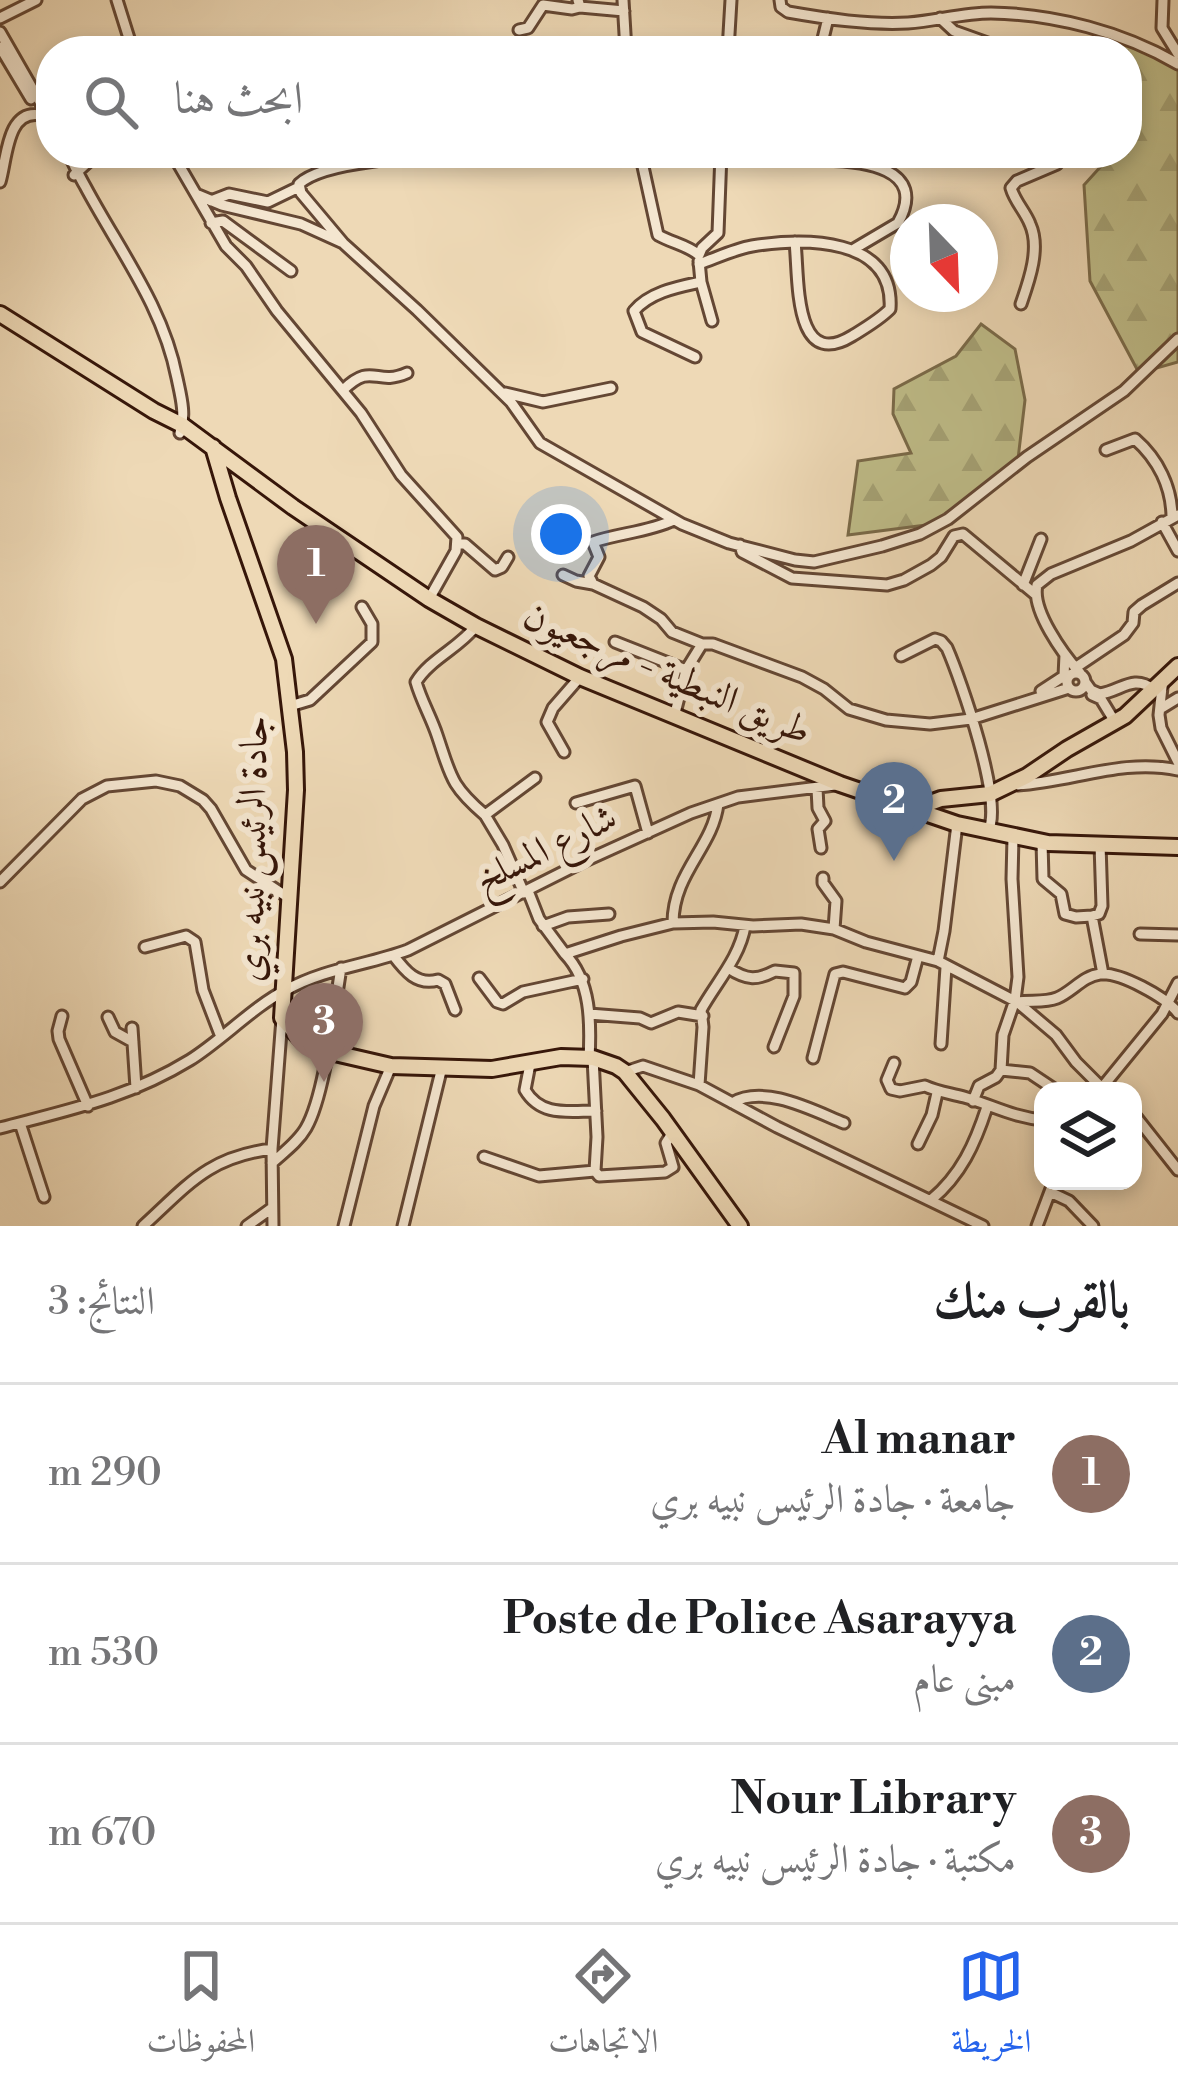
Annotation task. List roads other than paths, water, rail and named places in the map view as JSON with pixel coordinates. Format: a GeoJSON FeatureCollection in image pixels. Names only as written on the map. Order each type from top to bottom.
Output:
{"type":"FeatureCollection","features":[{"type":"Feature","properties":{"kind":"main road","name":"طريق النبطية - مرجعيون"},"geometry":{"type":"LineString","coordinates":[[0,314],[154,411],[429,599],[580,677],[840,784],[957,824],[1042,842],[1178,847]]}},
{"type":"Feature","properties":{"kind":"main road","name":"جادة الرئيس نبيه بري"},"geometry":{"type":"LineString","coordinates":[[211,450],[288,675],[296,790],[282,1018],[302,1040],[326,1051],[391,1066],[492,1069],[561,1057],[591,1059],[625,1072],[740,1226]]}},
{"type":"Feature","properties":{"kind":"main road"},"geometry":{"type":"LineString","coordinates":[[911,810],[940,799],[990,794],[1011,785],[1115,723],[1178,666]]}},
{"type":"Feature","properties":{"kind":"street"},"geometry":{"type":"LineString","coordinates":[[117,0],[128,36]]}},
{"type":"Feature","properties":{"kind":"street"},"geometry":{"type":"LineString","coordinates":[[729,36],[731,0]]}},
{"type":"Feature","properties":{"kind":"street"},"geometry":{"type":"LineString","coordinates":[[779,0],[788,12],[828,18],[882,23],[993,13],[1061,22],[1116,36]]}},
{"type":"Feature","properties":{"kind":"street"},"geometry":{"type":"LineString","coordinates":[[1163,0],[1162,28],[1178,54]]}},
{"type":"Feature","properties":{"kind":"street"},"geometry":{"type":"LineString","coordinates":[[0,19],[29,1]]}},
{"type":"Feature","properties":{"kind":"street"},"geometry":{"type":"LineString","coordinates":[[519,30],[528,28],[543,5],[572,9],[579,3],[623,6],[625,36]]}},
{"type":"Feature","properties":{"kind":"street"},"geometry":{"type":"LineString","coordinates":[[824,36],[828,18]]}},
{"type":"Feature","properties":{"kind":"street"},"geometry":{"type":"LineString","coordinates":[[940,19],[968,36]]}},
{"type":"Feature","properties":{"kind":"street"},"geometry":{"type":"LineString","coordinates":[[0,32],[36,101]]}},
{"type":"Feature","properties":{"kind":"street"},"geometry":{"type":"LineString","coordinates":[[0,47],[36,103]]}},
{"type":"Feature","properties":{"kind":"street"},"geometry":{"type":"LineString","coordinates":[[1142,48],[1178,64]]}},
{"type":"Feature","properties":{"kind":"street"},"geometry":{"type":"LineString","coordinates":[[0,182],[14,126],[21,117],[36,112]]}},
{"type":"Feature","properties":{"kind":"street"},"geometry":{"type":"LineString","coordinates":[[73,168],[156,310],[172,355],[182,404],[181,429]]}},
{"type":"Feature","properties":{"kind":"street"},"geometry":{"type":"LineString","coordinates":[[78,176],[85,168]]}},
{"type":"Feature","properties":{"kind":"street"},"geometry":{"type":"LineString","coordinates":[[181,168],[211,223],[343,390],[401,475],[452,530],[456,551],[429,599]]}},
{"type":"Feature","properties":{"kind":"street"},"geometry":{"type":"LineString","coordinates":[[211,201],[229,194],[268,202],[299,187],[311,175],[340,168]]}},
{"type":"Feature","properties":{"kind":"street"},"geometry":{"type":"LineString","coordinates":[[643,168],[658,235],[689,247],[699,260]]}},
{"type":"Feature","properties":{"kind":"street"},"geometry":{"type":"LineString","coordinates":[[712,321],[699,260],[702,248],[718,233],[720,168]]}},
{"type":"Feature","properties":{"kind":"street"},"geometry":{"type":"LineString","coordinates":[[853,249],[898,223],[904,205],[902,185],[883,168]]}},
{"type":"Feature","properties":{"kind":"street"},"geometry":{"type":"LineString","coordinates":[[1021,304],[1031,270],[1034,233],[1011,188],[1048,168]]}},
{"type":"Feature","properties":{"kind":"street"},"geometry":{"type":"LineString","coordinates":[[299,187],[343,243],[517,409],[540,443],[674,520],[795,560],[814,562],[882,546],[948,519],[1027,457],[1115,398],[1178,339]]}},
{"type":"Feature","properties":{"kind":"street"},"geometry":{"type":"LineString","coordinates":[[198,195],[301,224],[343,243]]}},
{"type":"Feature","properties":{"kind":"street"},"geometry":{"type":"LineString","coordinates":[[211,223],[223,221],[291,271]]}},
{"type":"Feature","properties":{"kind":"street"},"geometry":{"type":"LineString","coordinates":[[699,260],[748,246],[795,242],[853,249],[877,266],[890,294],[890,309],[838,344],[814,341],[804,322],[795,242]]}},
{"type":"Feature","properties":{"kind":"street"},"geometry":{"type":"LineString","coordinates":[[695,357],[642,332],[634,310],[652,295],[701,282]]}},
{"type":"Feature","properties":{"kind":"street"},"geometry":{"type":"LineString","coordinates":[[343,390],[360,375],[392,378],[407,373]]}},
{"type":"Feature","properties":{"kind":"street"},"geometry":{"type":"LineString","coordinates":[[500,392],[543,402],[611,388]]}},
{"type":"Feature","properties":{"kind":"street"},"geometry":{"type":"LineString","coordinates":[[1106,450],[1132,439],[1154,459],[1169,488],[1178,550]]}},
{"type":"Feature","properties":{"kind":"street"},"geometry":{"type":"LineString","coordinates":[[1035,594],[1046,577],[1131,541],[1171,518]]}},
{"type":"Feature","properties":{"kind":"street"},"geometry":{"type":"LineString","coordinates":[[593,584],[589,576],[599,557],[593,542],[674,520]]}},
{"type":"Feature","properties":{"kind":"street"},"geometry":{"type":"LineString","coordinates":[[740,545],[742,552],[793,578],[887,585],[931,565],[954,536],[963,534],[1035,594],[1075,679],[1101,699],[1115,723]]}},
{"type":"Feature","properties":{"kind":"street"},"geometry":{"type":"LineString","coordinates":[[1023,585],[1041,539]]}},
{"type":"Feature","properties":{"kind":"street"},"geometry":{"type":"LineString","coordinates":[[458,544],[465,544],[495,570],[508,556]]}},
{"type":"Feature","properties":{"kind":"street"},"geometry":{"type":"LineString","coordinates":[[563,575],[635,602],[672,632],[802,676],[862,715],[930,724],[971,719],[1075,679],[1124,635],[1142,604],[1178,583]]}},
{"type":"Feature","properties":{"kind":"street"},"geometry":{"type":"LineString","coordinates":[[290,706],[310,700],[372,642],[372,624],[362,608]]}},
{"type":"Feature","properties":{"kind":"street"},"geometry":{"type":"LineString","coordinates":[[476,626],[416,682],[446,769],[485,815],[543,926],[583,979],[596,1111],[595,1171],[609,1177],[671,1170],[666,1144],[673,1132]]}},
{"type":"Feature","properties":{"kind":"street"},"geometry":{"type":"LineString","coordinates":[[901,656],[932,640],[944,643],[971,719],[990,794],[993,818],[988,831]]}},
{"type":"Feature","properties":{"kind":"street"},"geometry":{"type":"LineString","coordinates":[[615,642],[686,670]]}},
{"type":"Feature","properties":{"kind":"street"},"geometry":{"type":"LineString","coordinates":[[674,717],[686,670],[702,644]]}},
{"type":"Feature","properties":{"kind":"street"},"geometry":{"type":"LineString","coordinates":[[564,752],[548,716],[580,677]]}},
{"type":"Feature","properties":{"kind":"street"},"geometry":{"type":"LineString","coordinates":[[1011,785],[1052,783],[1117,767],[1178,766],[1161,728],[1158,683],[1132,682],[1100,694],[1075,679]]}},
{"type":"Feature","properties":{"kind":"street"},"geometry":{"type":"LineString","coordinates":[[1160,709],[1178,698]]}},
{"type":"Feature","properties":{"kind":"street"},"geometry":{"type":"LineString","coordinates":[[485,815],[535,778]]}},
{"type":"Feature","properties":{"kind":"street"},"geometry":{"type":"LineString","coordinates":[[0,881],[82,799],[107,786],[156,782],[180,785],[203,800],[246,870],[289,898]]}},
{"type":"Feature","properties":{"kind":"street","name":"شارع المسلخ"},"geometry":{"type":"LineString","coordinates":[[0,1127],[88,1106],[136,1088],[189,1061],[284,991],[341,968],[393,956],[698,810],[737,797],[840,784]]}},
{"type":"Feature","properties":{"kind":"street"},"geometry":{"type":"LineString","coordinates":[[576,803],[634,785],[648,833]]}},
{"type":"Feature","properties":{"kind":"street"},"geometry":{"type":"LineString","coordinates":[[817,788],[818,808],[825,821],[818,830],[821,848]]}},
{"type":"Feature","properties":{"kind":"street"},"geometry":{"type":"LineString","coordinates":[[673,923],[680,882],[714,823],[718,804]]}},
{"type":"Feature","properties":{"kind":"street"},"geometry":{"type":"LineString","coordinates":[[941,1044],[944,931],[957,824]]}},
{"type":"Feature","properties":{"kind":"street"},"geometry":{"type":"LineString","coordinates":[[973,1101],[979,1086],[1001,1070],[1006,1022],[1016,1001],[1013,837]]}},
{"type":"Feature","properties":{"kind":"street"},"geometry":{"type":"LineString","coordinates":[[1042,842],[1043,879],[1060,894],[1065,914],[1076,917],[1099,914],[1102,906],[1100,844]]}},
{"type":"Feature","properties":{"kind":"street"},"geometry":{"type":"LineString","coordinates":[[823,878],[836,901],[834,929]]}},
{"type":"Feature","properties":{"kind":"street"},"geometry":{"type":"LineString","coordinates":[[543,926],[568,917],[609,914]]}},
{"type":"Feature","properties":{"kind":"street"},"geometry":{"type":"LineString","coordinates":[[1092,916],[1103,974]]}},
{"type":"Feature","properties":{"kind":"street"},"geometry":{"type":"LineString","coordinates":[[565,954],[673,923],[801,924],[834,929],[942,964],[1016,1001],[1057,1035],[1095,1082]]}},
{"type":"Feature","properties":{"kind":"street"},"geometry":{"type":"LineString","coordinates":[[699,1085],[700,1014],[746,926]]}},
{"type":"Feature","properties":{"kind":"street"},"geometry":{"type":"LineString","coordinates":[[1140,934],[1178,934]]}},
{"type":"Feature","properties":{"kind":"street"},"geometry":{"type":"LineString","coordinates":[[145,947],[186,936],[195,941],[202,990],[221,1037]]}},
{"type":"Feature","properties":{"kind":"street"},"geometry":{"type":"LineString","coordinates":[[393,956],[418,980],[445,984],[455,1010]]}},
{"type":"Feature","properties":{"kind":"street"},"geometry":{"type":"LineString","coordinates":[[813,1058],[835,974],[843,971],[905,988],[918,956]]}},
{"type":"Feature","properties":{"kind":"street"},"geometry":{"type":"LineString","coordinates":[[272,1163],[310,1121],[341,968]]}},
{"type":"Feature","properties":{"kind":"street"},"geometry":{"type":"LineString","coordinates":[[728,968],[759,978],[775,971],[794,973],[794,996],[774,1047]]}},
{"type":"Feature","properties":{"kind":"street"},"geometry":{"type":"LineString","coordinates":[[1016,1001],[1054,1000],[1103,974],[1169,1002],[1178,1013]]}},
{"type":"Feature","properties":{"kind":"street"},"geometry":{"type":"LineString","coordinates":[[479,978],[500,1004],[523,992],[583,979]]}},
{"type":"Feature","properties":{"kind":"street"},"geometry":{"type":"LineString","coordinates":[[1108,1082],[1169,1002],[1178,983]]}},
{"type":"Feature","properties":{"kind":"street"},"geometry":{"type":"LineString","coordinates":[[589,1014],[651,1023],[678,1012],[703,1016]]}},
{"type":"Feature","properties":{"kind":"street"},"geometry":{"type":"LineString","coordinates":[[62,1016],[58,1039],[88,1106]]}},
{"type":"Feature","properties":{"kind":"street"},"geometry":{"type":"LineString","coordinates":[[108,1017],[115,1032],[133,1042]]}},
{"type":"Feature","properties":{"kind":"street"},"geometry":{"type":"LineString","coordinates":[[273,1226],[272,1149],[282,1018]]}},
{"type":"Feature","properties":{"kind":"street"},"geometry":{"type":"LineString","coordinates":[[132,1028],[136,1088]]}},
{"type":"Feature","properties":{"kind":"street"},"geometry":{"type":"LineString","coordinates":[[894,1063],[887,1081],[891,1089],[925,1086],[1034,1119]]}},
{"type":"Feature","properties":{"kind":"street"},"geometry":{"type":"LineString","coordinates":[[530,1064],[525,1090],[538,1105],[553,1112],[596,1111]]}},
{"type":"Feature","properties":{"kind":"street"},"geometry":{"type":"LineString","coordinates":[[344,1226],[374,1106],[391,1066]]}},
{"type":"Feature","properties":{"kind":"street"},"geometry":{"type":"LineString","coordinates":[[625,1072],[643,1066],[699,1085],[983,1226]]}},
{"type":"Feature","properties":{"kind":"street"},"geometry":{"type":"LineString","coordinates":[[403,1226],[442,1067]]}},
{"type":"Feature","properties":{"kind":"street"},"geometry":{"type":"LineString","coordinates":[[1001,1070],[1030,1073],[1044,1082]]}},
{"type":"Feature","properties":{"kind":"street"},"geometry":{"type":"LineString","coordinates":[[918,1144],[937,1093]]}},
{"type":"Feature","properties":{"kind":"street"},"geometry":{"type":"LineString","coordinates":[[732,1103],[743,1097],[772,1098],[844,1123]]}},
{"type":"Feature","properties":{"kind":"street"},"geometry":{"type":"LineString","coordinates":[[931,1200],[961,1168],[987,1107]]}},
{"type":"Feature","properties":{"kind":"street"},"geometry":{"type":"LineString","coordinates":[[20,1123],[44,1197]]}},
{"type":"Feature","properties":{"kind":"street"},"geometry":{"type":"LineString","coordinates":[[1142,1124],[1178,1170]]}},
{"type":"Feature","properties":{"kind":"street"},"geometry":{"type":"LineString","coordinates":[[143,1226],[220,1161],[272,1149]]}},
{"type":"Feature","properties":{"kind":"street"},"geometry":{"type":"LineString","coordinates":[[484,1157],[539,1176],[595,1171]]}},
{"type":"Feature","properties":{"kind":"street"},"geometry":{"type":"LineString","coordinates":[[1042,1223],[1051,1190]]}},
{"type":"Feature","properties":{"kind":"street"},"geometry":{"type":"LineString","coordinates":[[1057,1190],[1093,1226]]}},
{"type":"Feature","properties":{"kind":"street"},"geometry":{"type":"LineString","coordinates":[[247,1226],[272,1207]]}},
{"type":"Feature","properties":{"kind":"place","name":"Al manar"},"geometry":{"type":"Point","coordinates":[316,624]}},
{"type":"Feature","properties":{"kind":"place","name":"Poste de Police Asarayya"},"geometry":{"type":"Point","coordinates":[894,861]}},
{"type":"Feature","properties":{"kind":"place","name":"Nour Library"},"geometry":{"type":"Point","coordinates":[324,1082]}}]}
